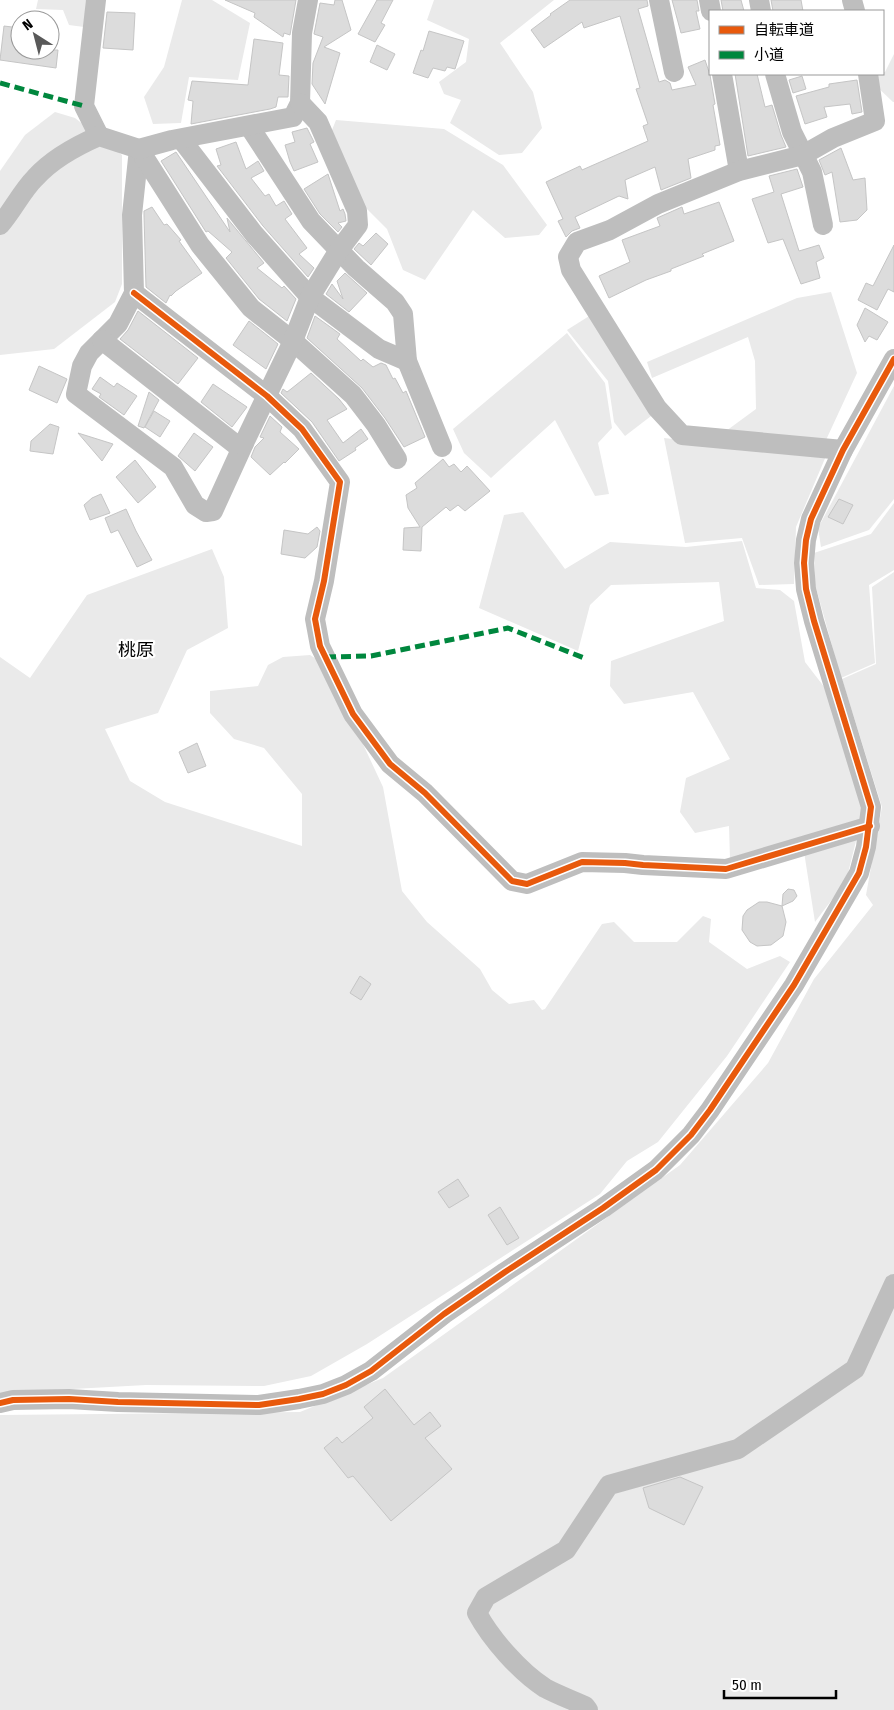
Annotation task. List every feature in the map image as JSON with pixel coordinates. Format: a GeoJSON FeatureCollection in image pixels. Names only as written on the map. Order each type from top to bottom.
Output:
{"type":"FeatureCollection","features":[{"type":"Feature","properties":{"kind":"street"},"geometry":{"type":"LineString","coordinates":[[96,0],[84,106],[99,136]]}},
{"type":"Feature","properties":{"kind":"street"},"geometry":{"type":"LineString","coordinates":[[0,225],[33,179],[44,168],[77,146],[99,136],[139,149],[181,139],[293,118],[300,103],[302,33],[308,0]]}},
{"type":"Feature","properties":{"kind":"street"},"geometry":{"type":"LineString","coordinates":[[659,0],[674,72]]}},
{"type":"Feature","properties":{"kind":"street"},"geometry":{"type":"LineString","coordinates":[[722,75],[739,171]]}},
{"type":"Feature","properties":{"kind":"street"},"geometry":{"type":"LineString","coordinates":[[775,75],[792,132],[812,172],[823,225]]}},
{"type":"Feature","properties":{"kind":"street"},"geometry":{"type":"LineString","coordinates":[[843,450],[682,435],[657,408],[571,270],[568,257],[577,242],[610,230],[667,201],[739,171],[803,155],[833,138],[875,121],[868,75]]}},
{"type":"Feature","properties":{"kind":"street"},"geometry":{"type":"LineString","coordinates":[[139,149],[132,214],[134,293],[118,324],[89,353],[82,366],[76,394],[173,467],[195,505],[206,512],[213,511],[293,341],[310,297],[358,225],[356,211],[318,122],[300,103]]}},
{"type":"Feature","properties":{"kind":"street"},"geometry":{"type":"LineString","coordinates":[[249,126],[311,220],[356,268],[395,302],[403,314],[407,361],[442,447]]}},
{"type":"Feature","properties":{"kind":"street"},"geometry":{"type":"LineString","coordinates":[[181,139],[254,234],[310,297],[379,349],[407,361]]}},
{"type":"Feature","properties":{"kind":"street"},"geometry":{"type":"LineString","coordinates":[[139,149],[200,245],[251,308],[293,341],[353,395],[376,425],[398,459]]}},
{"type":"Feature","properties":{"kind":"street"},"geometry":{"type":"LineString","coordinates":[[134,293],[267,396],[302,429],[340,482],[324,582],[315,619],[320,646],[354,714],[390,764],[424,793],[512,881],[527,884],[582,862],[726,869],[870,826]]}},
{"type":"Feature","properties":{"kind":"street"},"geometry":{"type":"LineString","coordinates":[[102,340],[235,444],[244,443]]}},
{"type":"Feature","properties":{"kind":"street"},"geometry":{"type":"LineString","coordinates":[[0,1403],[22,1400],[69,1399],[259,1405],[323,1394],[346,1385],[371,1371],[444,1314],[504,1272],[603,1208],[656,1170],[691,1135],[710,1110],[794,985],[859,873],[870,826],[871,806],[814,622],[806,589],[804,563],[806,540],[811,518],[843,450],[894,359]]}},
{"type":"Feature","properties":{"kind":"street"},"geometry":{"type":"LineString","coordinates":[[588,1710],[585,1706],[545,1687],[514,1662],[485,1628],[477,1613],[486,1598],[566,1550],[609,1485],[738,1449],[855,1369],[894,1284]]}},
{"type":"Feature","properties":{"kind":"shaded area"},"geometry":{"type":"Polygon","coordinates":[[[38,0],[86,0],[84,27],[69,25],[63,10],[36,9],[38,0]]]}},
{"type":"Feature","properties":{"kind":"shaded area"},"geometry":{"type":"Polygon","coordinates":[[[182,0],[212,0],[250,23],[238,80],[189,77],[181,123],[153,124],[144,97],[164,67],[182,0]]]}},
{"type":"Feature","properties":{"kind":"shaded area"},"geometry":{"type":"Polygon","coordinates":[[[434,0],[554,0],[500,43],[533,92],[542,128],[522,153],[499,155],[450,123],[461,100],[444,94],[439,82],[466,62],[469,39],[427,20],[434,0]]]}},
{"type":"Feature","properties":{"kind":"shaded area"},"geometry":{"type":"Polygon","coordinates":[[[894,54],[894,102],[870,80],[872,75],[884,75],[894,54]]]}},
{"type":"Feature","properties":{"kind":"shaded area"},"geometry":{"type":"Polygon","coordinates":[[[55,112],[75,118],[122,155],[122,284],[115,302],[54,349],[0,355],[0,171],[25,135],[55,112]]]}},
{"type":"Feature","properties":{"kind":"shaded area"},"geometry":{"type":"Polygon","coordinates":[[[336,120],[444,129],[503,165],[547,225],[539,235],[505,238],[473,210],[425,280],[403,270],[387,229],[361,203],[330,135],[336,120]]]}},
{"type":"Feature","properties":{"kind":"shaded area"},"geometry":{"type":"Polygon","coordinates":[[[831,292],[857,373],[826,440],[726,431],[756,409],[755,361],[748,337],[652,378],[647,362],[797,298],[831,292]]]}},
{"type":"Feature","properties":{"kind":"shaded area"},"geometry":{"type":"Polygon","coordinates":[[[594,313],[655,413],[625,436],[614,422],[608,381],[567,330],[594,313]]]}},
{"type":"Feature","properties":{"kind":"shaded area"},"geometry":{"type":"Polygon","coordinates":[[[567,333],[605,383],[612,428],[598,443],[609,494],[595,496],[555,420],[491,478],[464,453],[453,429],[567,333]]]}},
{"type":"Feature","properties":{"kind":"shaded area"},"geometry":{"type":"Polygon","coordinates":[[[894,386],[894,499],[869,530],[821,547],[818,528],[894,386]]]}},
{"type":"Feature","properties":{"kind":"shaded area"},"geometry":{"type":"Polygon","coordinates":[[[664,438],[826,456],[796,527],[794,584],[759,585],[742,538],[685,543],[664,438]]]}},
{"type":"Feature","properties":{"kind":"shaded area"},"geometry":{"type":"Polygon","coordinates":[[[894,503],[894,570],[869,585],[875,663],[841,678],[815,584],[814,553],[871,534],[894,503]]]}},
{"type":"Feature","properties":{"kind":"shaded area"},"geometry":{"type":"Polygon","coordinates":[[[523,512],[565,569],[610,542],[686,547],[742,541],[756,588],[780,590],[794,601],[805,662],[825,688],[863,813],[846,881],[815,922],[802,839],[730,859],[729,826],[695,833],[680,812],[686,778],[730,759],[693,692],[624,704],[610,686],[611,661],[724,621],[719,582],[611,585],[590,605],[578,651],[479,608],[504,515],[523,512]]]}},
{"type":"Feature","properties":{"kind":"shaded area"},"geometry":{"type":"Polygon","coordinates":[[[212,549],[224,577],[228,628],[187,650],[158,713],[105,729],[130,781],[165,802],[302,846],[302,794],[264,748],[234,739],[210,713],[210,691],[258,686],[268,665],[283,657],[310,655],[326,665],[383,787],[402,891],[427,922],[480,969],[492,990],[509,1004],[534,1000],[542,1010],[545,1009],[602,924],[614,922],[634,942],[677,942],[703,916],[711,919],[709,942],[747,969],[780,956],[790,962],[727,1056],[658,1142],[627,1161],[600,1194],[367,1344],[311,1376],[264,1386],[146,1385],[0,1393],[0,657],[30,678],[87,595],[212,549]]]}},
{"type":"Feature","properties":{"kind":"shaded area"},"geometry":{"type":"Polygon","coordinates":[[[894,572],[894,1710],[0,1710],[0,1415],[300,1412],[383,1378],[680,1165],[768,1063],[814,979],[873,905],[866,895],[882,807],[842,679],[876,664],[872,587],[894,572]]]}},
{"type":"Feature","properties":{"kind":"building"},"geometry":{"type":"Polygon","coordinates":[[[225,0],[296,0],[290,35],[284,33],[283,37],[254,17],[255,13],[225,0]]]}},
{"type":"Feature","properties":{"kind":"building"},"geometry":{"type":"Polygon","coordinates":[[[335,0],[342,0],[351,30],[324,47],[340,53],[325,104],[312,84],[313,63],[323,37],[314,34],[320,3],[334,5],[335,0]]]}},
{"type":"Feature","properties":{"kind":"building"},"geometry":{"type":"Polygon","coordinates":[[[377,0],[393,0],[381,23],[385,25],[375,42],[358,34],[377,0]]]}},
{"type":"Feature","properties":{"kind":"building"},"geometry":{"type":"Polygon","coordinates":[[[570,0],[647,0],[648,6],[638,9],[659,82],[665,80],[670,83],[672,90],[696,85],[688,67],[705,60],[710,75],[720,145],[715,146],[715,150],[688,159],[691,178],[661,190],[655,167],[625,180],[628,199],[619,196],[575,217],[580,228],[572,231],[566,237],[558,221],[563,219],[546,182],[580,166],[582,170],[648,141],[643,126],[648,124],[636,89],[640,88],[620,16],[584,28],[582,22],[544,48],[531,30],[570,0]]]}},
{"type":"Feature","properties":{"kind":"building"},"geometry":{"type":"Polygon","coordinates":[[[672,0],[697,0],[699,11],[696,11],[700,29],[681,33],[672,0]]]}},
{"type":"Feature","properties":{"kind":"building"},"geometry":{"type":"Polygon","coordinates":[[[721,0],[741,0],[744,10],[723,10],[721,0]]]}},
{"type":"Feature","properties":{"kind":"building"},"geometry":{"type":"Polygon","coordinates":[[[771,0],[801,0],[803,10],[773,10],[771,0]]]}},
{"type":"Feature","properties":{"kind":"building"},"geometry":{"type":"Polygon","coordinates":[[[107,12],[135,13],[133,50],[103,48],[107,12]]]}},
{"type":"Feature","properties":{"kind":"building"},"geometry":{"type":"Polygon","coordinates":[[[4,26],[10,27],[10,60],[57,60],[56,68],[0,60],[4,26]]]}},
{"type":"Feature","properties":{"kind":"building"},"geometry":{"type":"Polygon","coordinates":[[[429,31],[464,41],[455,69],[447,67],[445,71],[433,68],[428,78],[413,73],[421,50],[423,51],[429,31]]]}},
{"type":"Feature","properties":{"kind":"building"},"geometry":{"type":"Polygon","coordinates":[[[254,39],[283,43],[279,75],[289,76],[288,97],[278,97],[276,107],[270,109],[191,124],[193,101],[188,100],[192,81],[248,85],[254,39]]]}},
{"type":"Feature","properties":{"kind":"building"},"geometry":{"type":"Polygon","coordinates":[[[377,45],[395,54],[387,70],[370,62],[377,45]]]}},
{"type":"Feature","properties":{"kind":"building"},"geometry":{"type":"Polygon","coordinates":[[[735,75],[757,75],[765,107],[772,105],[786,147],[748,156],[735,75]]]}},
{"type":"Feature","properties":{"kind":"building"},"geometry":{"type":"Polygon","coordinates":[[[802,76],[806,89],[793,93],[789,80],[802,76]]]}},
{"type":"Feature","properties":{"kind":"building"},"geometry":{"type":"Polygon","coordinates":[[[857,80],[862,112],[852,114],[850,104],[824,107],[827,117],[805,124],[796,96],[829,87],[829,84],[857,80]]]}},
{"type":"Feature","properties":{"kind":"building"},"geometry":{"type":"Polygon","coordinates":[[[307,128],[314,142],[310,144],[318,162],[294,171],[285,145],[295,142],[292,132],[307,128]]]}},
{"type":"Feature","properties":{"kind":"building"},"geometry":{"type":"Polygon","coordinates":[[[236,142],[246,169],[258,161],[264,171],[251,178],[265,196],[269,194],[276,206],[284,201],[292,214],[285,219],[307,248],[299,254],[314,268],[308,277],[263,226],[217,166],[221,165],[216,149],[236,142]]]}},
{"type":"Feature","properties":{"kind":"building"},"geometry":{"type":"Polygon","coordinates":[[[841,148],[853,180],[865,178],[867,210],[857,220],[840,222],[832,172],[825,175],[819,160],[841,148]]]}},
{"type":"Feature","properties":{"kind":"building"},"geometry":{"type":"Polygon","coordinates":[[[176,152],[230,232],[227,218],[264,263],[257,268],[282,288],[284,286],[296,299],[287,321],[259,299],[226,258],[232,252],[208,231],[206,232],[161,161],[176,152]]]}},
{"type":"Feature","properties":{"kind":"building"},"geometry":{"type":"Polygon","coordinates":[[[797,169],[803,187],[781,194],[799,251],[819,245],[824,258],[816,262],[820,278],[801,284],[783,239],[768,243],[752,199],[774,192],[769,176],[797,169]]]}},
{"type":"Feature","properties":{"kind":"building"},"geometry":{"type":"Polygon","coordinates":[[[328,174],[340,211],[343,209],[345,214],[346,221],[338,223],[342,227],[338,232],[320,214],[304,189],[328,174]]]}},
{"type":"Feature","properties":{"kind":"building"},"geometry":{"type":"Polygon","coordinates":[[[719,202],[734,241],[609,298],[599,276],[630,262],[622,240],[660,226],[657,218],[682,207],[684,214],[719,202]]]}},
{"type":"Feature","properties":{"kind":"building"},"geometry":{"type":"Polygon","coordinates":[[[152,207],[164,225],[167,224],[181,240],[179,241],[202,273],[170,295],[166,303],[146,287],[144,211],[152,207]]]}},
{"type":"Feature","properties":{"kind":"building"},"geometry":{"type":"Polygon","coordinates":[[[376,233],[388,244],[371,265],[354,249],[359,243],[363,246],[376,233]]]}},
{"type":"Feature","properties":{"kind":"building"},"geometry":{"type":"Polygon","coordinates":[[[894,245],[894,292],[888,289],[877,310],[858,300],[866,283],[873,286],[894,245]]]}},
{"type":"Feature","properties":{"kind":"building"},"geometry":{"type":"Polygon","coordinates":[[[345,273],[367,293],[349,312],[326,294],[332,284],[343,299],[337,281],[345,273]]]}},
{"type":"Feature","properties":{"kind":"building"},"geometry":{"type":"Polygon","coordinates":[[[865,308],[888,322],[877,340],[869,336],[865,342],[857,325],[865,308]]]}},
{"type":"Feature","properties":{"kind":"building"},"geometry":{"type":"Polygon","coordinates":[[[138,311],[198,358],[178,384],[120,339],[128,330],[138,311]]]}},
{"type":"Feature","properties":{"kind":"building"},"geometry":{"type":"Polygon","coordinates":[[[315,316],[340,334],[337,339],[361,361],[363,359],[373,367],[381,363],[386,365],[403,393],[406,391],[425,437],[404,447],[362,388],[307,338],[315,316]]]}},
{"type":"Feature","properties":{"kind":"building"},"geometry":{"type":"Polygon","coordinates":[[[249,321],[278,344],[266,369],[233,345],[249,321]]]}},
{"type":"Feature","properties":{"kind":"building"},"geometry":{"type":"Polygon","coordinates":[[[39,366],[67,379],[57,403],[29,390],[39,366]]]}},
{"type":"Feature","properties":{"kind":"building"},"geometry":{"type":"Polygon","coordinates":[[[311,373],[347,409],[327,420],[343,443],[361,429],[368,439],[355,448],[356,450],[339,461],[312,422],[281,393],[283,389],[287,392],[311,373]]]}},
{"type":"Feature","properties":{"kind":"building"},"geometry":{"type":"Polygon","coordinates":[[[100,377],[114,387],[117,383],[137,396],[124,415],[99,397],[101,394],[92,389],[100,377]]]}},
{"type":"Feature","properties":{"kind":"building"},"geometry":{"type":"Polygon","coordinates":[[[213,384],[247,407],[232,427],[201,402],[213,384]]]}},
{"type":"Feature","properties":{"kind":"building"},"geometry":{"type":"Polygon","coordinates":[[[149,392],[159,400],[144,428],[138,426],[149,392]]]}},
{"type":"Feature","properties":{"kind":"building"},"geometry":{"type":"Polygon","coordinates":[[[154,411],[170,421],[160,437],[145,427],[154,411]]]}},
{"type":"Feature","properties":{"kind":"building"},"geometry":{"type":"Polygon","coordinates":[[[270,416],[282,427],[280,432],[299,449],[270,475],[251,457],[255,447],[264,438],[260,437],[270,416]]]}},
{"type":"Feature","properties":{"kind":"building"},"geometry":{"type":"Polygon","coordinates":[[[50,424],[59,427],[53,454],[30,451],[31,441],[50,424]]]}},
{"type":"Feature","properties":{"kind":"building"},"geometry":{"type":"Polygon","coordinates":[[[78,433],[113,444],[102,461],[78,433]]]}},
{"type":"Feature","properties":{"kind":"building"},"geometry":{"type":"Polygon","coordinates":[[[194,433],[213,447],[195,471],[178,456],[194,433]]]}},
{"type":"Feature","properties":{"kind":"building"},"geometry":{"type":"Polygon","coordinates":[[[443,459],[449,467],[454,464],[461,472],[467,466],[490,491],[465,511],[458,505],[450,511],[446,507],[422,527],[421,551],[403,550],[404,528],[420,527],[408,508],[406,495],[417,488],[415,483],[443,459]]]}},
{"type":"Feature","properties":{"kind":"building"},"geometry":{"type":"Polygon","coordinates":[[[135,460],[156,487],[138,503],[116,477],[135,460]]]}},
{"type":"Feature","properties":{"kind":"building"},"geometry":{"type":"Polygon","coordinates":[[[101,494],[110,513],[90,520],[84,505],[92,498],[101,494]]]}},
{"type":"Feature","properties":{"kind":"building"},"geometry":{"type":"Polygon","coordinates":[[[839,499],[853,505],[843,524],[828,517],[839,499]]]}},
{"type":"Feature","properties":{"kind":"building"},"geometry":{"type":"Polygon","coordinates":[[[126,509],[152,560],[137,567],[118,530],[111,533],[105,518],[126,509]]]}},
{"type":"Feature","properties":{"kind":"building"},"geometry":{"type":"Polygon","coordinates":[[[317,527],[320,531],[317,547],[305,558],[281,554],[284,530],[308,534],[317,527]]]}},
{"type":"Feature","properties":{"kind":"building"},"geometry":{"type":"Polygon","coordinates":[[[197,743],[206,766],[188,773],[179,752],[197,743]]]}},
{"type":"Feature","properties":{"kind":"building"},"geometry":{"type":"Polygon","coordinates":[[[788,889],[794,890],[797,896],[793,901],[782,906],[783,894],[788,889]]]}},
{"type":"Feature","properties":{"kind":"building"},"geometry":{"type":"Polygon","coordinates":[[[759,902],[782,906],[786,922],[783,936],[771,945],[757,946],[750,942],[742,930],[743,916],[747,910],[759,902]]]}},
{"type":"Feature","properties":{"kind":"building"},"geometry":{"type":"Polygon","coordinates":[[[360,976],[371,984],[361,1000],[350,993],[360,976]]]}},
{"type":"Feature","properties":{"kind":"building"},"geometry":{"type":"Polygon","coordinates":[[[458,1179],[469,1196],[449,1208],[438,1192],[458,1179]]]}},
{"type":"Feature","properties":{"kind":"building"},"geometry":{"type":"Polygon","coordinates":[[[500,1207],[519,1238],[507,1245],[488,1215],[500,1207]]]}},
{"type":"Feature","properties":{"kind":"building"},"geometry":{"type":"Polygon","coordinates":[[[385,1389],[414,1425],[430,1412],[441,1426],[425,1438],[452,1469],[391,1521],[353,1476],[348,1478],[324,1448],[337,1437],[342,1443],[373,1418],[364,1407],[385,1389]]]}},
{"type":"Feature","properties":{"kind":"building"},"geometry":{"type":"Polygon","coordinates":[[[680,1477],[703,1487],[684,1525],[649,1508],[643,1488],[680,1477]]]}},
{"type":"Feature","properties":{"kind":"marked path"},"geometry":{"type":"LineString","coordinates":[[0,83],[84,106]]}},
{"type":"Feature","properties":{"kind":"marked path"},"geometry":{"type":"LineString","coordinates":[[326,657],[371,656],[508,628],[584,658]]}},
{"type":"Feature","properties":{"kind":"cycle path"},"geometry":{"type":"LineString","coordinates":[[134,293],[267,396],[302,429],[340,482],[324,581],[315,619],[320,646],[353,714],[390,764],[425,793],[512,881],[527,884],[582,862],[726,869],[870,826]]}},
{"type":"Feature","properties":{"kind":"cycle path"},"geometry":{"type":"LineString","coordinates":[[0,1403],[13,1400],[69,1399],[259,1405],[323,1394],[346,1385],[371,1371],[444,1314],[603,1208],[656,1170],[691,1135],[710,1110],[794,985],[859,873],[866,847],[871,807],[814,621],[806,589],[804,563],[806,540],[811,519],[843,450],[894,359]]}},
{"type":"Feature","properties":{"kind":"district","name":"桃原"},"geometry":{"type":"Point","coordinates":[136,650]}}]}
